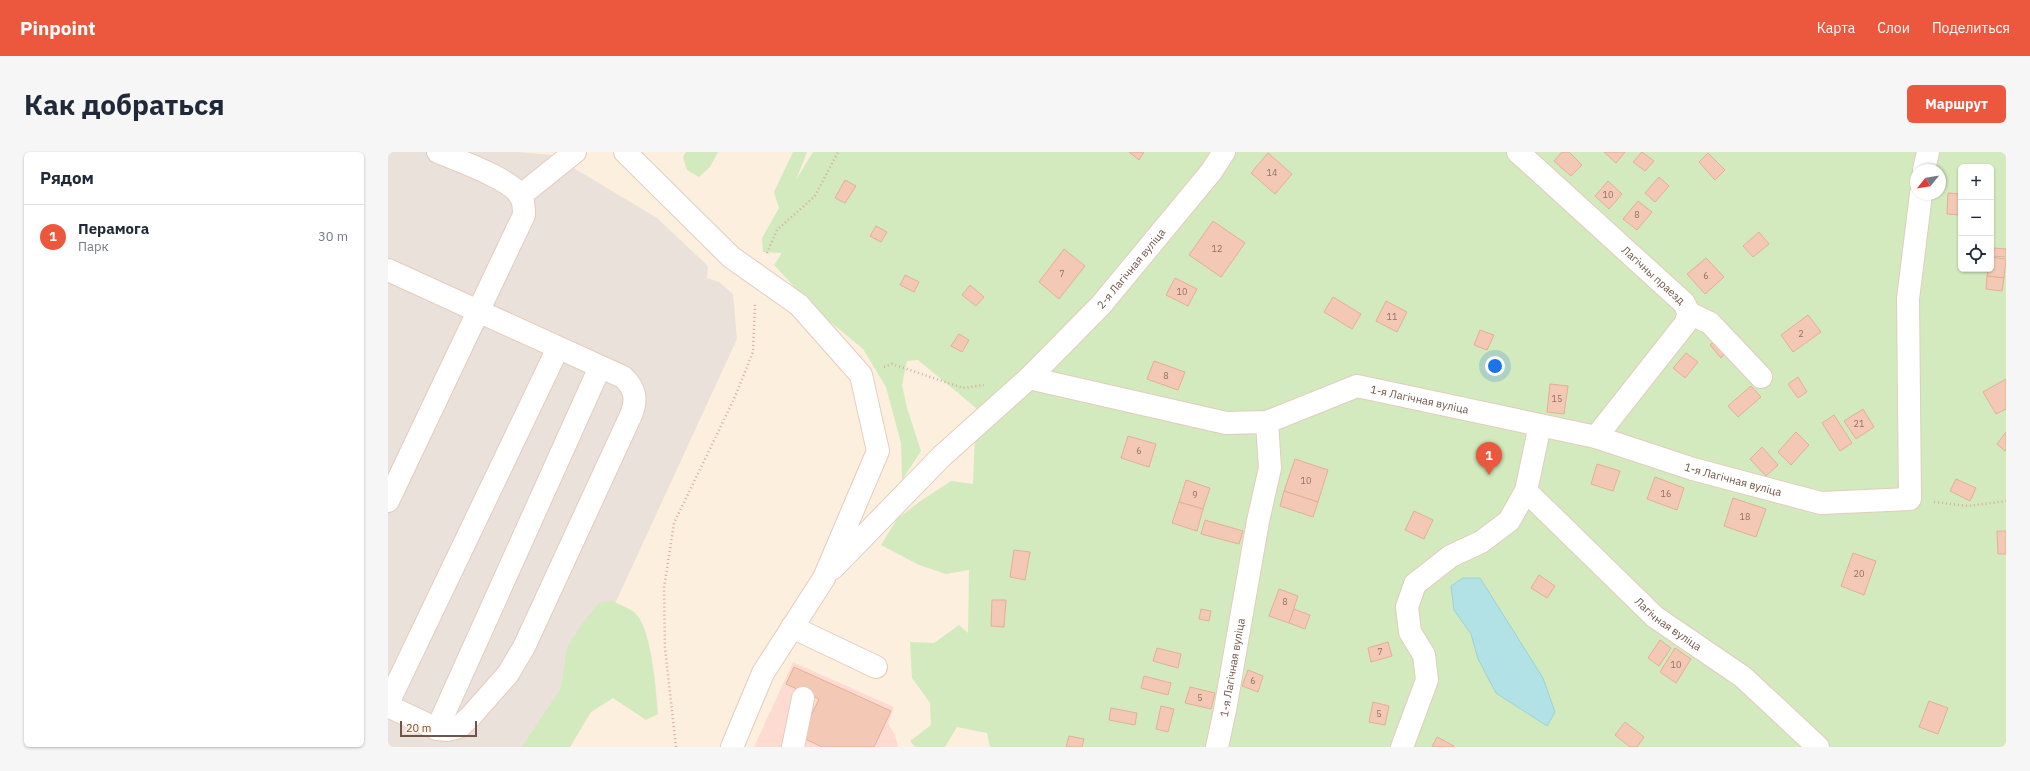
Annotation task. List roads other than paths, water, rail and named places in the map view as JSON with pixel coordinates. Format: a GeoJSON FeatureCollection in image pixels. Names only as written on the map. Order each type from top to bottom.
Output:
{"type":"FeatureCollection","features":[{"type":"Feature","properties":{"kind":"lane"},"geometry":{"type":"LineString","coordinates":[[388,501],[524,214],[524,204],[520,196],[504,182],[438,152]]}},
{"type":"Feature","properties":{"kind":"lane"},"geometry":{"type":"LineString","coordinates":[[520,196],[575,152]]}},
{"type":"Feature","properties":{"kind":"lane"},"geometry":{"type":"LineString","coordinates":[[625,152],[731,257],[799,305],[861,375],[878,451],[824,578],[762,673],[732,747]]}},
{"type":"Feature","properties":{"kind":"lane","name":"2-я Лагічная вуліца"},"geometry":{"type":"LineString","coordinates":[[824,578],[942,456],[1029,378],[1101,305],[1211,172],[1224,152]]}},
{"type":"Feature","properties":{"kind":"lane","name":"Лагічны праезд"},"geometry":{"type":"LineString","coordinates":[[1518,152],[1684,303],[1689,313],[1685,324],[1596,436]]}},
{"type":"Feature","properties":{"kind":"lane"},"geometry":{"type":"LineString","coordinates":[[1925,164],[1928,152]]}},
{"type":"Feature","properties":{"kind":"lane","name":"1-я Лагічная вуліца"},"geometry":{"type":"LineString","coordinates":[[1029,378],[1226,423],[1267,422],[1358,386],[1596,436],[1693,469],[1821,503],[1910,498],[1908,298],[1920,200]]}},
{"type":"Feature","properties":{"kind":"lane"},"geometry":{"type":"LineString","coordinates":[[388,270],[623,377],[634,390],[635,405],[632,415],[524,647],[508,674],[470,717],[459,727],[448,730],[437,729],[388,706]]}},
{"type":"Feature","properties":{"kind":"lane"},"geometry":{"type":"LineString","coordinates":[[1689,313],[1710,323],[1761,377]]}},
{"type":"Feature","properties":{"kind":"lane"},"geometry":{"type":"LineString","coordinates":[[388,703],[558,348]]}},
{"type":"Feature","properties":{"kind":"lane"},"geometry":{"type":"LineString","coordinates":[[437,729],[600,367]]}},
{"type":"Feature","properties":{"kind":"lane","name":"1-я Лагічная вуліца"},"geometry":{"type":"LineString","coordinates":[[1217,747],[1225,710],[1258,521],[1270,468],[1267,422]]}},
{"type":"Feature","properties":{"kind":"lane"},"geometry":{"type":"LineString","coordinates":[[1402,747],[1427,680],[1424,655],[1410,632],[1407,607],[1415,584],[1450,556],[1482,542],[1509,520],[1526,491],[1540,425]]}},
{"type":"Feature","properties":{"kind":"lane","name":"Лагічная вуліца"},"geometry":{"type":"LineString","coordinates":[[1526,491],[1655,617],[1743,677],[1818,747]]}},
{"type":"Feature","properties":{"kind":"lane"},"geometry":{"type":"LineString","coordinates":[[792,627],[876,667]]}},
{"type":"Feature","properties":{"kind":"lane"},"geometry":{"type":"LineString","coordinates":[[793,747],[803,698]]}},
{"type":"Feature","properties":{"kind":"water"},"geometry":{"type":"Polygon","coordinates":[[[1463,578],[1480,578],[1543,678],[1555,712],[1547,726],[1496,693],[1478,659],[1471,634],[1454,610],[1451,586],[1463,578]]]}},
{"type":"Feature","properties":{"kind":"place","name":"Перамога"},"geometry":{"type":"Point","coordinates":[1489,475]}}]}
